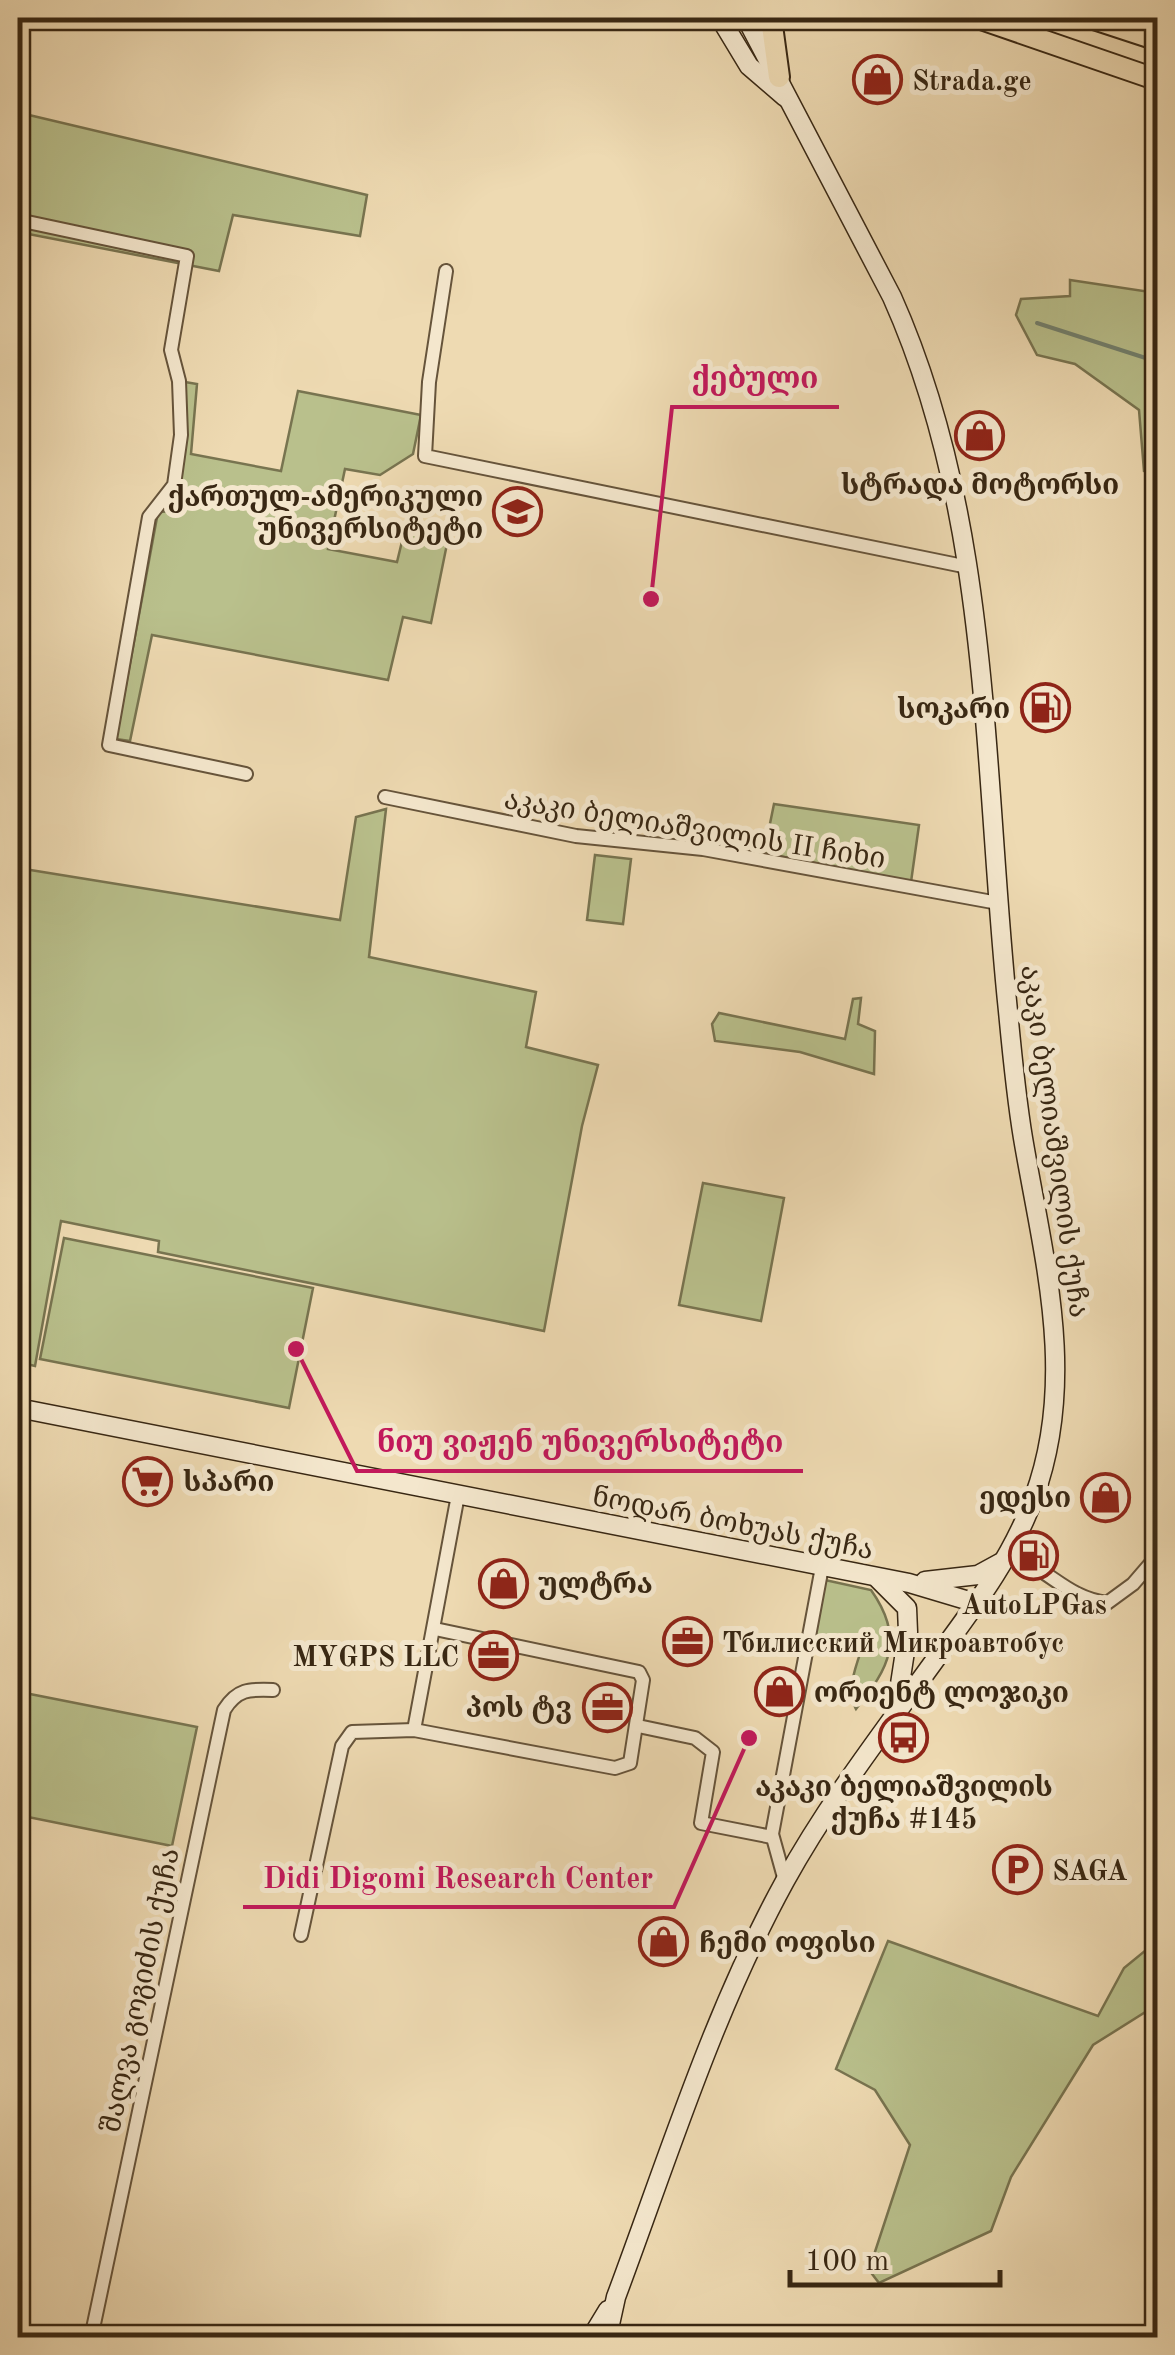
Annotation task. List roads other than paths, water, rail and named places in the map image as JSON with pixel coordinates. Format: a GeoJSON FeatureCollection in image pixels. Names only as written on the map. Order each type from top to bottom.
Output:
{"type":"FeatureCollection","features":[{"type":"Feature","properties":{"kind":"main road","name":"აკაკი ბელიაშვილის ქუჩა"},"geometry":{"type":"LineString","coordinates":[[720,18],[748,66],[789,101]]}},
{"type":"Feature","properties":{"kind":"main road","name":"აკაკი ბელიაშვილის ქუჩა"},"geometry":{"type":"LineString","coordinates":[[608,2338],[616,2297],[721,2018],[785,1881],[895,1715],[1007,1559],[1045,1463],[1056,1359],[1052,1283],[1023,1137],[968,567],[952,468],[912,342],[852,213],[746,18]]}},
{"type":"Feature","properties":{"kind":"main road"},"geometry":{"type":"LineString","coordinates":[[771,18],[779,77]]}},
{"type":"Feature","properties":{"kind":"main road"},"geometry":{"type":"LineString","coordinates":[[978,18],[1158,80]]}},
{"type":"Feature","properties":{"kind":"main road"},"geometry":{"type":"LineString","coordinates":[[1091,18],[1158,40]]}},
{"type":"Feature","properties":{"kind":"main road","name":"ნოდარ ბოხუას ქუჩა"},"geometry":{"type":"LineString","coordinates":[[18,1408],[909,1583]]}},
{"type":"Feature","properties":{"kind":"main road"},"geometry":{"type":"LineString","coordinates":[[909,1583],[978,1575],[1007,1559]]}},
{"type":"Feature","properties":{"kind":"main road"},"geometry":{"type":"LineString","coordinates":[[878,1578],[906,1608],[908,1632],[895,1715]]}},
{"type":"Feature","properties":{"kind":"main road"},"geometry":{"type":"LineString","coordinates":[[909,1583],[976,1602]]}},
{"type":"Feature","properties":{"kind":"main road","name":"აკაკი ბელიაშვილის ქუჩა"},"geometry":{"type":"LineString","coordinates":[[591,2338],[616,2297]]}},
{"type":"Feature","properties":{"kind":"street"},"geometry":{"type":"LineString","coordinates":[[18,220],[187,256],[171,350],[179,382],[181,434],[174,486],[149,517],[109,745],[246,774]]}},
{"type":"Feature","properties":{"kind":"street"},"geometry":{"type":"LineString","coordinates":[[446,270],[428,382],[425,456],[968,567]]}},
{"type":"Feature","properties":{"kind":"street","name":"აკაკი ბელიაშვილის II ჩიხი"},"geometry":{"type":"LineString","coordinates":[[385,797],[576,836],[704,849],[998,903]]}},
{"type":"Feature","properties":{"kind":"street"},"geometry":{"type":"LineString","coordinates":[[414,1730],[458,1495]]}},
{"type":"Feature","properties":{"kind":"street"},"geometry":{"type":"LineString","coordinates":[[1007,1559],[1026,1560],[1066,1592],[1107,1603],[1133,1584],[1158,1555]]}},
{"type":"Feature","properties":{"kind":"street"},"geometry":{"type":"LineString","coordinates":[[785,1881],[772,1838],[822,1567]]}},
{"type":"Feature","properties":{"kind":"street"},"geometry":{"type":"LineString","coordinates":[[301,1935],[342,1746],[352,1732],[414,1730],[620,1768],[630,1763],[642,1680],[632,1668],[435,1630]]}},
{"type":"Feature","properties":{"kind":"street","name":"შალვა გოგიძის ქუჩა"},"geometry":{"type":"LineString","coordinates":[[91,2338],[224,1710],[244,1689],[273,1690]]}},
{"type":"Feature","properties":{"kind":"street"},"geometry":{"type":"LineString","coordinates":[[638,1726],[696,1738],[713,1752],[701,1823],[772,1838]]}},
{"type":"Feature","properties":{"kind":"waterway"},"geometry":{"type":"LineString","coordinates":[[1037,323],[1158,362]]}},
{"type":"Feature","properties":{"kind":"place","name":"Strada.ge"},"geometry":{"type":"Point","coordinates":[877,80]}},
{"type":"Feature","properties":{"kind":"place","name":"სტრადა მოტორსი"},"geometry":{"type":"Point","coordinates":[980,436]}},
{"type":"Feature","properties":{"kind":"place","name":"ქართულ-ამერიკული უნივერსიტეტი"},"geometry":{"type":"Point","coordinates":[518,512]}},
{"type":"Feature","properties":{"kind":"place","name":"ქებული"},"geometry":{"type":"Point","coordinates":[651,599]}},
{"type":"Feature","properties":{"kind":"place","name":"სოკარი"},"geometry":{"type":"Point","coordinates":[1045,708]}},
{"type":"Feature","properties":{"kind":"place","name":"ნიუ ვიჟენ უნივერსიტეტი"},"geometry":{"type":"Point","coordinates":[296,1349]}},
{"type":"Feature","properties":{"kind":"place","name":"სპარი"},"geometry":{"type":"Point","coordinates":[148,1481]}},
{"type":"Feature","properties":{"kind":"place","name":"ედესი"},"geometry":{"type":"Point","coordinates":[1106,1497]}},
{"type":"Feature","properties":{"kind":"place","name":"AutoLPGas"},"geometry":{"type":"Point","coordinates":[1034,1556]}},
{"type":"Feature","properties":{"kind":"place","name":"ულტრა"},"geometry":{"type":"Point","coordinates":[503,1583]}},
{"type":"Feature","properties":{"kind":"place","name":"Тбилисский Микроавтобус"},"geometry":{"type":"Point","coordinates":[687,1642]}},
{"type":"Feature","properties":{"kind":"place","name":"MYGPS LLC"},"geometry":{"type":"Point","coordinates":[494,1656]}},
{"type":"Feature","properties":{"kind":"place","name":"ორიენტ ლოჯიკი"},"geometry":{"type":"Point","coordinates":[779,1692]}},
{"type":"Feature","properties":{"kind":"place","name":"პოს ტვ"},"geometry":{"type":"Point","coordinates":[607,1707]}},
{"type":"Feature","properties":{"kind":"place","name":"Didi Digomi Research Center"},"geometry":{"type":"Point","coordinates":[749,1738]}},
{"type":"Feature","properties":{"kind":"place","name":"აკაკი ბელიაშვილის ქუჩა #145"},"geometry":{"type":"Point","coordinates":[904,1738]}},
{"type":"Feature","properties":{"kind":"place","name":"SAGA"},"geometry":{"type":"Point","coordinates":[1017,1870]}},
{"type":"Feature","properties":{"kind":"place","name":"ჩემი ოფისი"},"geometry":{"type":"Point","coordinates":[664,1942]}}]}
